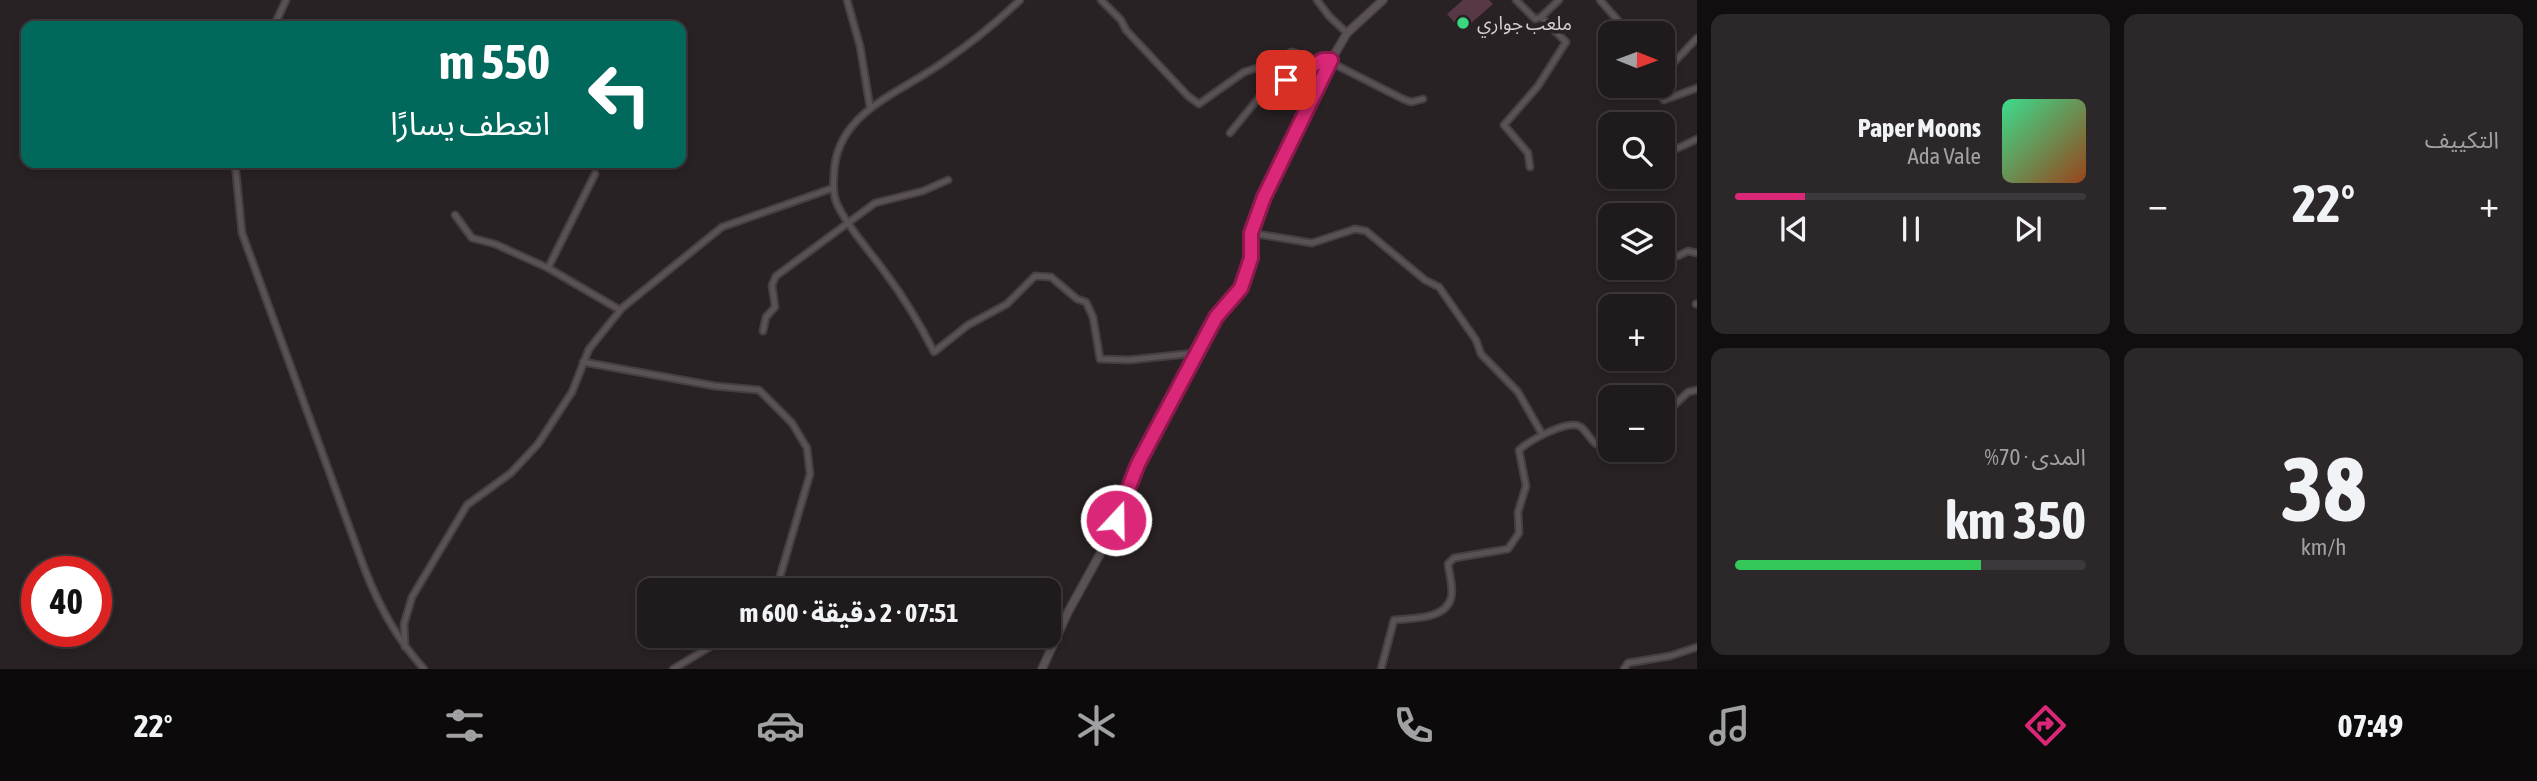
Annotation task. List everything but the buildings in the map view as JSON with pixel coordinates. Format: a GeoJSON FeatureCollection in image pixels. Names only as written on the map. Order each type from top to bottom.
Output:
{"type":"FeatureCollection","features":[{"type":"Feature","properties":{"kind":"street"},"geometry":{"type":"LineString","coordinates":[[276,21],[286,0]]}},
{"type":"Feature","properties":{"kind":"street"},"geometry":{"type":"LineString","coordinates":[[847,0],[860,46],[870,107]]}},
{"type":"Feature","properties":{"kind":"street"},"geometry":{"type":"LineString","coordinates":[[1020,0],[981,36],[870,107],[840,141],[834,159],[833,188],[837,205],[895,286],[934,352],[968,325],[1007,304],[1035,276],[1044,275],[1051,277],[1077,299],[1086,302],[1093,317],[1100,359],[1129,360],[1196,353]]}},
{"type":"Feature","properties":{"kind":"street"},"geometry":{"type":"LineString","coordinates":[[1101,0],[1121,20],[1125,30],[1188,96],[1199,104],[1244,72],[1273,63],[1292,52],[1328,60],[1411,102],[1423,99]]}},
{"type":"Feature","properties":{"kind":"street"},"geometry":{"type":"LineString","coordinates":[[1317,0],[1347,33]]}},
{"type":"Feature","properties":{"kind":"street"},"geometry":{"type":"LineString","coordinates":[[1042,669],[1068,612],[1111,536],[1138,464],[1216,317],[1241,288],[1251,258],[1251,233],[1264,197],[1328,60],[1347,33],[1383,0]]}},
{"type":"Feature","properties":{"kind":"street"},"geometry":{"type":"LineString","coordinates":[[1516,0],[1535,19],[1541,17],[1559,0]]}},
{"type":"Feature","properties":{"kind":"street"},"geometry":{"type":"LineString","coordinates":[[1600,0],[1618,21]]}},
{"type":"Feature","properties":{"kind":"street"},"geometry":{"type":"LineString","coordinates":[[1530,167],[1528,153],[1504,125],[1538,86],[1566,42],[1541,17]]}},
{"type":"Feature","properties":{"kind":"street"},"geometry":{"type":"LineString","coordinates":[[1675,61],[1697,37]]}},
{"type":"Feature","properties":{"kind":"street"},"geometry":{"type":"LineString","coordinates":[[1230,133],[1261,95],[1328,60]]}},
{"type":"Feature","properties":{"kind":"street"},"geometry":{"type":"LineString","coordinates":[[1675,96],[1697,88]]}},
{"type":"Feature","properties":{"kind":"street"},"geometry":{"type":"LineString","coordinates":[[1675,149],[1697,139]]}},
{"type":"Feature","properties":{"kind":"street"},"geometry":{"type":"LineString","coordinates":[[236,168],[242,233],[378,605],[405,647],[424,669]]}},
{"type":"Feature","properties":{"kind":"street"},"geometry":{"type":"LineString","coordinates":[[548,268],[595,174]]}},
{"type":"Feature","properties":{"kind":"street"},"geometry":{"type":"LineString","coordinates":[[763,331],[766,317],[775,307],[772,285],[776,276],[876,203],[923,191],[948,180]]}},
{"type":"Feature","properties":{"kind":"street"},"geometry":{"type":"LineString","coordinates":[[405,647],[404,624],[412,597],[467,505],[511,473],[538,444],[572,391],[589,349],[620,310],[671,265],[722,227],[833,188]]}},
{"type":"Feature","properties":{"kind":"street"},"geometry":{"type":"LineString","coordinates":[[455,215],[472,238],[495,244],[548,268],[620,310]]}},
{"type":"Feature","properties":{"kind":"street"},"geometry":{"type":"LineString","coordinates":[[1251,233],[1312,243],[1355,229],[1366,231],[1415,272],[1439,287],[1476,340],[1481,354],[1518,392],[1542,434]]}},
{"type":"Feature","properties":{"kind":"street"},"geometry":{"type":"LineString","coordinates":[[1678,256],[1688,251],[1697,253]]}},
{"type":"Feature","properties":{"kind":"street"},"geometry":{"type":"LineString","coordinates":[[583,362],[715,386],[759,390],[792,423],[807,448],[810,474],[780,578]]}},
{"type":"Feature","properties":{"kind":"street"},"geometry":{"type":"LineString","coordinates":[[1675,404],[1688,392],[1697,390]]}},
{"type":"Feature","properties":{"kind":"street"},"geometry":{"type":"LineString","coordinates":[[1381,669],[1394,620],[1424,618],[1445,608],[1451,598],[1448,564],[1454,558],[1508,549],[1513,543],[1519,533],[1518,512],[1526,486],[1519,450],[1542,434],[1577,425],[1598,443]]}},
{"type":"Feature","properties":{"kind":"street"},"geometry":{"type":"LineString","coordinates":[[391,626],[398,628],[404,624]]}},
{"type":"Feature","properties":{"kind":"street"},"geometry":{"type":"LineString","coordinates":[[1624,669],[1628,663],[1670,656],[1697,647]]}},
{"type":"Feature","properties":{"kind":"street"},"geometry":{"type":"LineString","coordinates":[[673,669],[708,648]]}},
{"type":"Feature","properties":{"kind":"shaded area","name":"ملعب جواري"},"geometry":{"type":"Polygon","coordinates":[[[1463,0],[1489,0],[1493,4],[1462,31],[1447,14],[1463,0]]]}},
{"type":"Feature","properties":{"kind":"place","name":"ملعب جواري"},"geometry":{"type":"Point","coordinates":[1463,23]}},
{"type":"Feature","properties":{"kind":"route"},"geometry":{"type":"LineString","coordinates":[[1116,520],[1138,464],[1216,317],[1241,288],[1251,258],[1251,233],[1264,197],[1331,60],[1323,60],[1286,80]]}}]}
